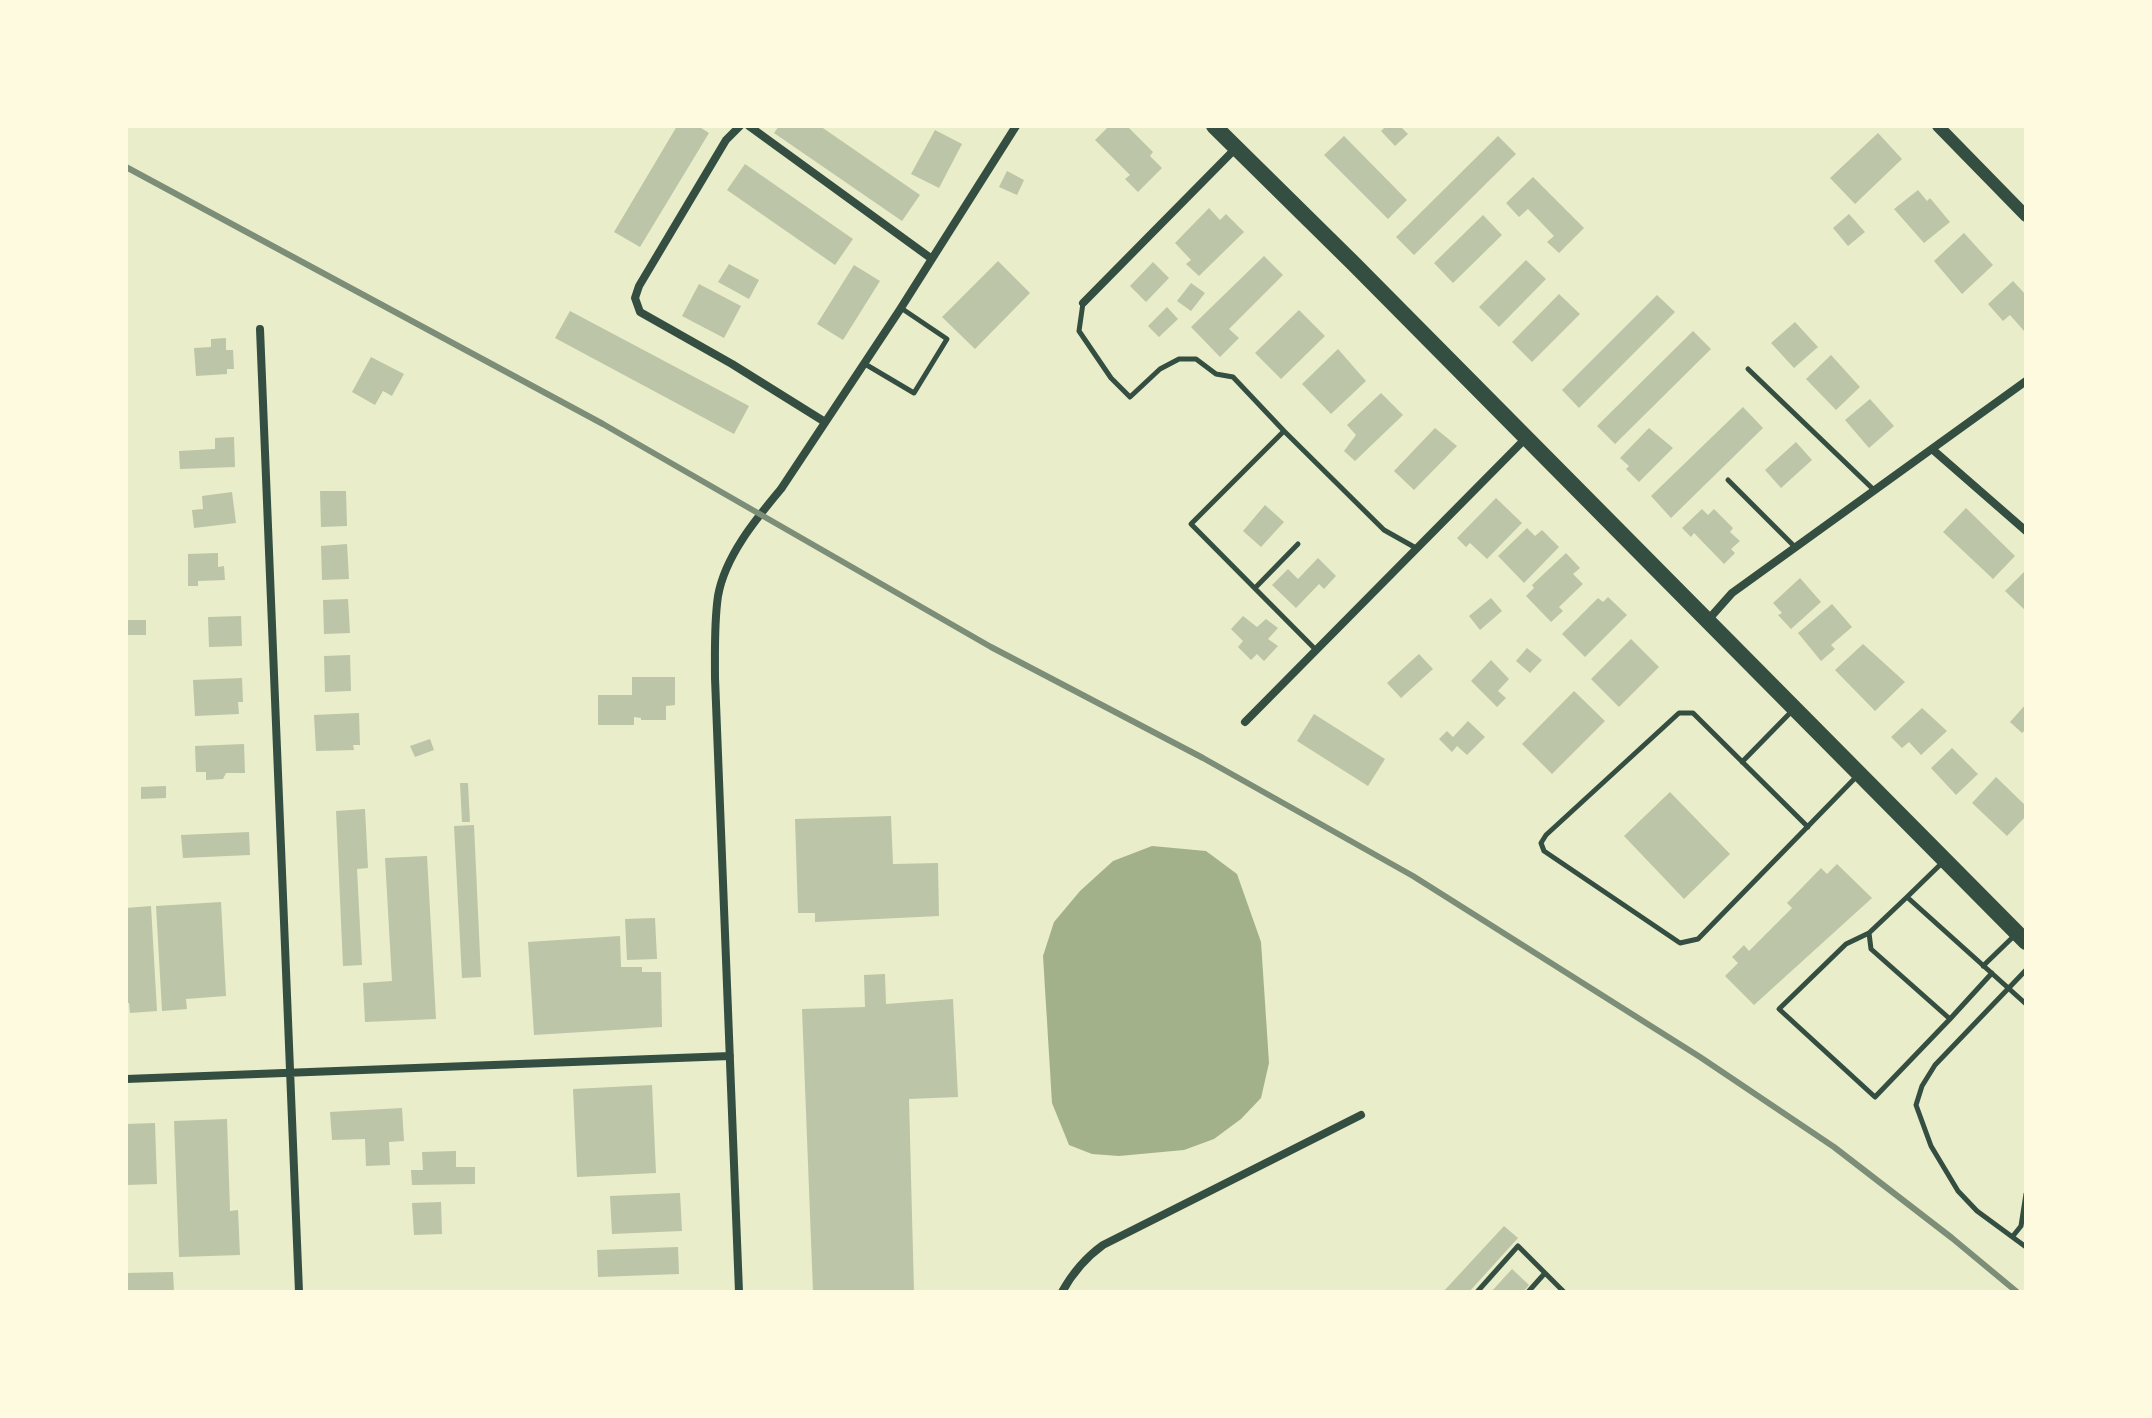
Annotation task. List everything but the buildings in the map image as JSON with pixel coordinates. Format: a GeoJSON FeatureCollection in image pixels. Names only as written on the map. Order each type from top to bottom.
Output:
{"type":"FeatureCollection","features":[{"type":"Feature","properties":{"kind":"main road"},"geometry":{"type":"LineString","coordinates":[[1215,126],[2022,938]]}},
{"type":"Feature","properties":{"kind":"street"},"geometry":{"type":"LineString","coordinates":[[740,126],[711,163],[639,286],[635,298],[640,312],[825,422]]}},
{"type":"Feature","properties":{"kind":"street"},"geometry":{"type":"LineString","coordinates":[[749,126],[932,259]]}},
{"type":"Feature","properties":{"kind":"street"},"geometry":{"type":"LineString","coordinates":[[739,1292],[715,631],[718,595],[725,574],[759,516],[781,489],[901,308],[1016,126]]}},
{"type":"Feature","properties":{"kind":"street"},"geometry":{"type":"LineString","coordinates":[[1938,126],[2026,216]]}},
{"type":"Feature","properties":{"kind":"street"},"geometry":{"type":"LineString","coordinates":[[1083,303],[1235,149]]}},
{"type":"Feature","properties":{"kind":"street"},"geometry":{"type":"LineString","coordinates":[[260,329],[299,1292]]}},
{"type":"Feature","properties":{"kind":"street"},"geometry":{"type":"LineString","coordinates":[[1708,620],[1732,593],[2026,381]]}},
{"type":"Feature","properties":{"kind":"street"},"geometry":{"type":"LineString","coordinates":[[1245,722],[1525,439]]}},
{"type":"Feature","properties":{"kind":"street"},"geometry":{"type":"LineString","coordinates":[[1932,449],[2026,531]]}},
{"type":"Feature","properties":{"kind":"street"},"geometry":{"type":"LineString","coordinates":[[126,1079],[730,1056]]}},
{"type":"Feature","properties":{"kind":"street"},"geometry":{"type":"LineString","coordinates":[[1062,1292],[1087,1256],[1103,1245],[1361,1115]]}},
{"type":"Feature","properties":{"kind":"lane"},"geometry":{"type":"LineString","coordinates":[[1083,303],[1079,331],[1111,378],[1130,397],[1160,369],[1179,359],[1196,359],[1216,374],[1233,377],[1384,530],[1417,549]]}},
{"type":"Feature","properties":{"kind":"lane"},"geometry":{"type":"LineString","coordinates":[[864,364],[914,393],[947,339],[901,308]]}},
{"type":"Feature","properties":{"kind":"lane"},"geometry":{"type":"LineString","coordinates":[[1748,369],[1875,490]]}},
{"type":"Feature","properties":{"kind":"lane"},"geometry":{"type":"LineString","coordinates":[[1284,431],[1191,524],[1316,650]]}},
{"type":"Feature","properties":{"kind":"lane"},"geometry":{"type":"LineString","coordinates":[[1728,480],[1796,547]]}},
{"type":"Feature","properties":{"kind":"lane"},"geometry":{"type":"LineString","coordinates":[[1255,588],[1298,544]]}},
{"type":"Feature","properties":{"kind":"lane"},"geometry":{"type":"LineString","coordinates":[[1742,762],[1795,708]]}},
{"type":"Feature","properties":{"kind":"lane"},"geometry":{"type":"LineString","coordinates":[[1808,827],[1693,713],[1679,713],[1541,843],[1544,851],[1680,943],[1690,943],[1698,939],[1808,827],[1859,774]]}},
{"type":"Feature","properties":{"kind":"lane"},"geometry":{"type":"LineString","coordinates":[[1945,861],[1869,933],[1846,944],[1779,1009],[1875,1097],[1992,973]]}},
{"type":"Feature","properties":{"kind":"lane"},"geometry":{"type":"LineString","coordinates":[[1907,897],[2026,1004]]}},
{"type":"Feature","properties":{"kind":"lane"},"geometry":{"type":"LineString","coordinates":[[1869,933],[1871,949],[1950,1019]]}},
{"type":"Feature","properties":{"kind":"lane"},"geometry":{"type":"LineString","coordinates":[[1983,966],[2022,938]]}},
{"type":"Feature","properties":{"kind":"lane"},"geometry":{"type":"LineString","coordinates":[[2026,970],[1935,1065],[1922,1086],[1916,1105],[1931,1146],[1958,1191],[1977,1211],[2026,1247]]}},
{"type":"Feature","properties":{"kind":"lane"},"geometry":{"type":"LineString","coordinates":[[2013,1236],[2021,1226],[2026,1194]]}},
{"type":"Feature","properties":{"kind":"lane"},"geometry":{"type":"LineString","coordinates":[[1477,1292],[1518,1246],[1564,1292]]}},
{"type":"Feature","properties":{"kind":"lane"},"geometry":{"type":"LineString","coordinates":[[1528,1292],[1545,1273]]}},
{"type":"Feature","properties":{"kind":"shaded area"},"geometry":{"type":"Polygon","coordinates":[[[1152,846],[1206,851],[1237,874],[1261,942],[1269,1063],[1261,1098],[1241,1119],[1214,1139],[1184,1150],[1119,1156],[1092,1154],[1069,1145],[1052,1103],[1043,956],[1054,922],[1080,891],[1113,861],[1152,846]]]}},
{"type":"Feature","properties":{"kind":"railway"},"geometry":{"type":"LineString","coordinates":[[126,167],[603,424],[991,647],[1203,758],[1413,876],[1700,1057],[1834,1147],[2017,1292]]}}]}
